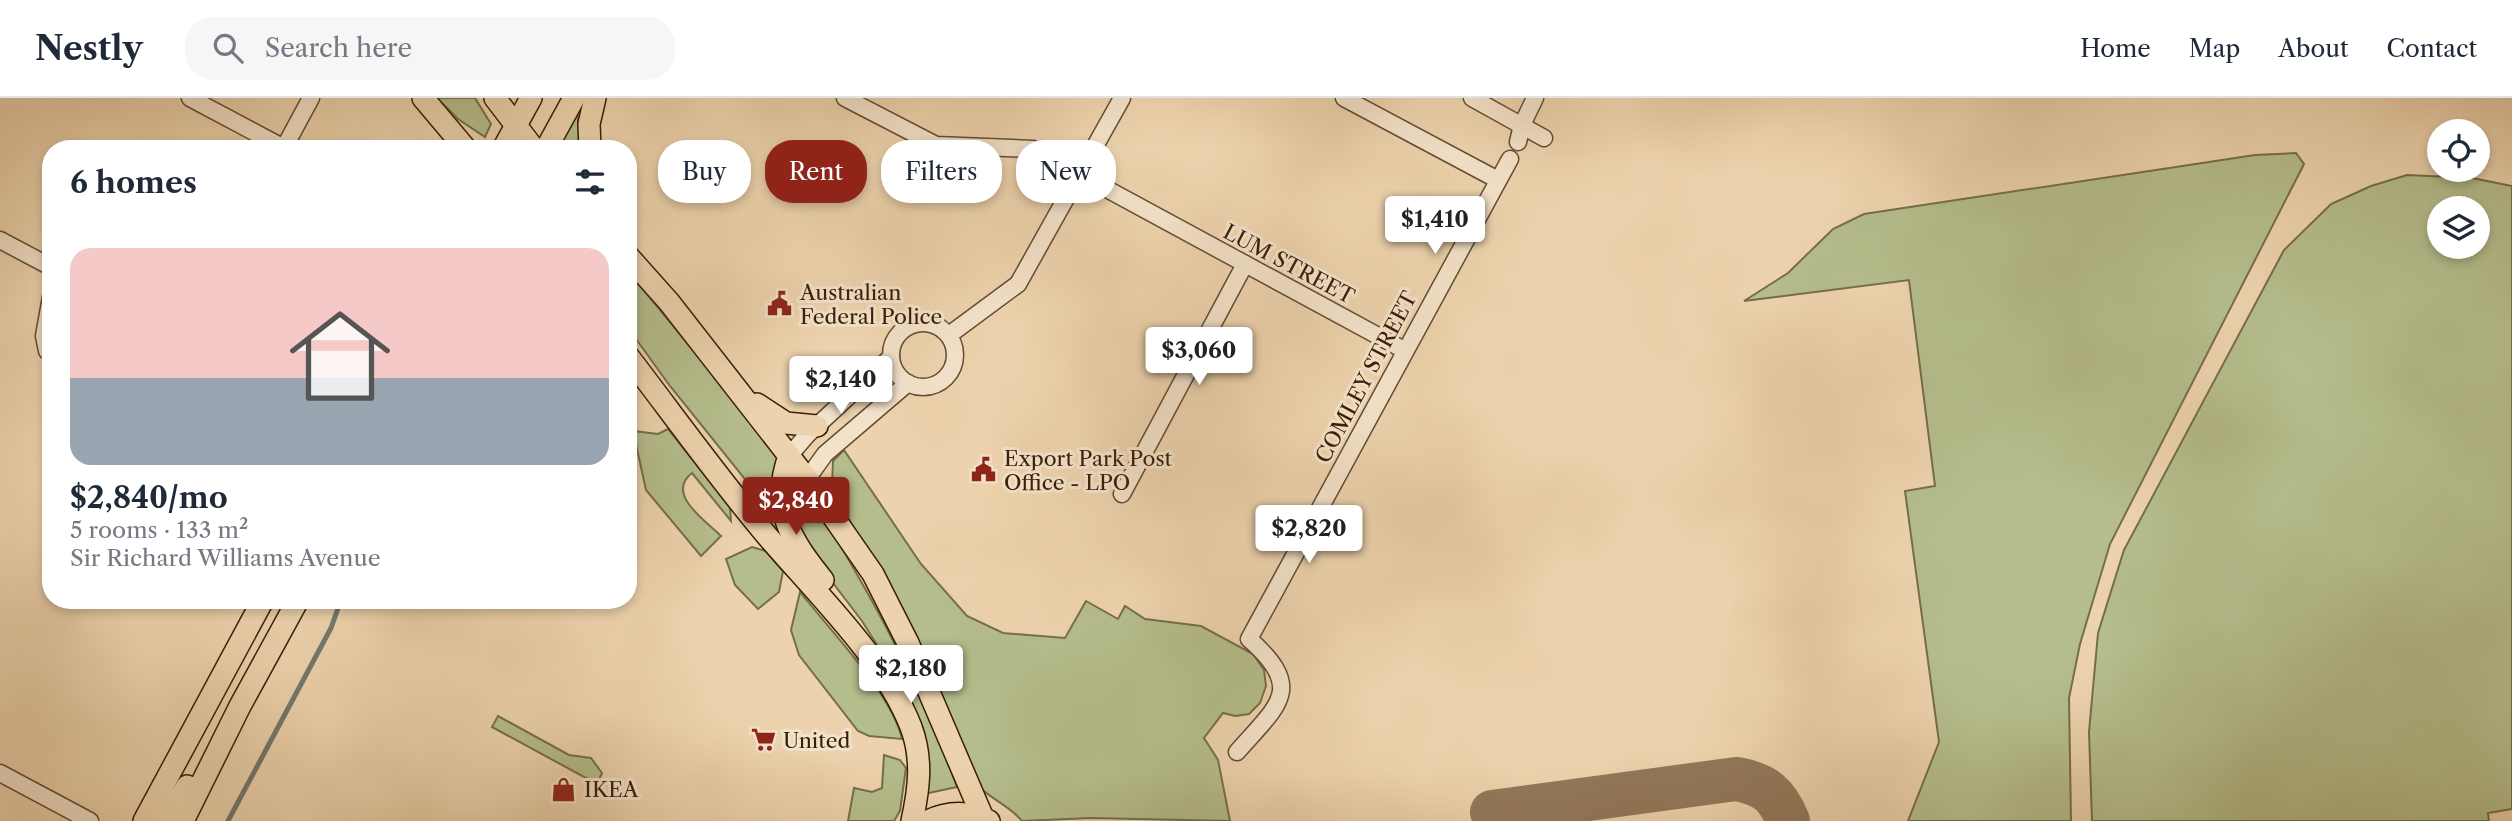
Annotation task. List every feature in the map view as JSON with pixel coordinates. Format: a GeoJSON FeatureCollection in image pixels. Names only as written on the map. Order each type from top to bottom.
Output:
{"type":"FeatureCollection","features":[{"type":"Feature","properties":{"kind":"main road"},"geometry":{"type":"LineString","coordinates":[[418,98],[441,140]]}},
{"type":"Feature","properties":{"kind":"main road"},"geometry":{"type":"LineString","coordinates":[[423,98],[458,140]]}},
{"type":"Feature","properties":{"kind":"main road"},"geometry":{"type":"LineString","coordinates":[[495,98],[527,140]]}},
{"type":"Feature","properties":{"kind":"main road"},"geometry":{"type":"LineString","coordinates":[[508,140],[531,98]]}},
{"type":"Feature","properties":{"kind":"main road"},"geometry":{"type":"LineString","coordinates":[[551,140],[574,98]]}},
{"type":"Feature","properties":{"kind":"main road"},"geometry":{"type":"LineString","coordinates":[[590,140],[589,124],[595,98]]}},
{"type":"Feature","properties":{"kind":"main road"},"geometry":{"type":"LineString","coordinates":[[637,253],[669,302]]}},
{"type":"Feature","properties":{"kind":"main road"},"geometry":{"type":"LineString","coordinates":[[637,266],[669,302],[807,479],[886,596],[986,819]]}},
{"type":"Feature","properties":{"kind":"main road"},"geometry":{"type":"LineString","coordinates":[[637,368],[766,535],[867,654]]}},
{"type":"Feature","properties":{"kind":"main road"},"geometry":{"type":"LineString","coordinates":[[733,385],[786,423],[817,426]]}},
{"type":"Feature","properties":{"kind":"main road"},"geometry":{"type":"LineString","coordinates":[[789,456],[781,496],[793,540],[839,601],[912,729],[920,765],[912,821]]}},
{"type":"Feature","properties":{"kind":"main road"},"geometry":{"type":"LineString","coordinates":[[144,821],[258,609]]}},
{"type":"Feature","properties":{"kind":"main road"},"geometry":{"type":"LineString","coordinates":[[183,821],[240,706],[293,609]]}},
{"type":"Feature","properties":{"kind":"main road"},"geometry":{"type":"LineString","coordinates":[[165,821],[240,706]]}},
{"type":"Feature","properties":{"kind":"main road"},"geometry":{"type":"LineString","coordinates":[[928,821],[948,814],[986,819]]}},
{"type":"Feature","properties":{"kind":"street"},"geometry":{"type":"LineString","coordinates":[[190,98],[269,140]]}},
{"type":"Feature","properties":{"kind":"street"},"geometry":{"type":"LineString","coordinates":[[288,140],[311,98]]}},
{"type":"Feature","properties":{"kind":"street","name":"LUM STREET"},"geometry":{"type":"LineString","coordinates":[[845,98],[936,145],[1016,148]]}},
{"type":"Feature","properties":{"kind":"street"},"geometry":{"type":"LineString","coordinates":[[1098,140],[1122,98]]}},
{"type":"Feature","properties":{"kind":"street"},"geometry":{"type":"LineString","coordinates":[[1344,98],[1498,180]]}},
{"type":"Feature","properties":{"kind":"street"},"geometry":{"type":"LineString","coordinates":[[1472,98],[1544,138]]}},
{"type":"Feature","properties":{"kind":"street"},"geometry":{"type":"LineString","coordinates":[[1518,142],[1522,125],[1535,98]]}},
{"type":"Feature","properties":{"kind":"street","name":"COMLEY STREET"},"geometry":{"type":"LineString","coordinates":[[1237,752],[1276,706],[1283,691],[1278,672],[1268,656],[1249,639],[1510,159]]}},
{"type":"Feature","properties":{"kind":"street","name":"LUM STREET"},"geometry":{"type":"LineString","coordinates":[[1116,194],[1404,350]]}},
{"type":"Feature","properties":{"kind":"street"},"geometry":{"type":"LineString","coordinates":[[949,335],[1018,284],[1063,203]]}},
{"type":"Feature","properties":{"kind":"street"},"geometry":{"type":"LineString","coordinates":[[0,240],[42,262]]}},
{"type":"Feature","properties":{"kind":"street"},"geometry":{"type":"LineString","coordinates":[[1122,494],[1245,264]]}},
{"type":"Feature","properties":{"kind":"street"},"geometry":{"type":"LineString","coordinates":[[932,324],[949,335],[955,355],[949,374],[934,385],[908,383],[894,368],[891,357],[896,337],[912,325],[932,324]]}},
{"type":"Feature","properties":{"kind":"street"},"geometry":{"type":"LineString","coordinates":[[789,456],[891,357]]}},
{"type":"Feature","properties":{"kind":"street"},"geometry":{"type":"LineString","coordinates":[[807,479],[825,454],[908,383]]}},
{"type":"Feature","properties":{"kind":"street"},"geometry":{"type":"LineString","coordinates":[[0,773],[90,821]]}},
{"type":"Feature","properties":{"kind":"green space"},"geometry":{"type":"Polygon","coordinates":[[[437,98],[475,98],[491,124],[485,137],[458,119],[437,98]]]}},
{"type":"Feature","properties":{"kind":"green space"},"geometry":{"type":"Polygon","coordinates":[[[577,108],[579,140],[557,140],[577,108]]]}},
{"type":"Feature","properties":{"kind":"green space"},"geometry":{"type":"Polygon","coordinates":[[[2296,153],[2304,164],[2110,544],[2080,644],[2069,698],[2071,821],[1908,821],[1939,742],[1905,491],[1935,486],[1909,280],[1744,301],[1788,273],[1833,229],[1864,214],[2255,155],[2296,153]]]}},
{"type":"Feature","properties":{"kind":"green space"},"geometry":{"type":"Polygon","coordinates":[[[2407,175],[2427,176],[2427,182],[2490,182],[2512,186],[2512,809],[2488,813],[2489,821],[2092,821],[2089,732],[2098,633],[2124,550],[2284,250],[2331,204],[2371,186],[2407,175]]]}},
{"type":"Feature","properties":{"kind":"green space"},"geometry":{"type":"Polygon","coordinates":[[[637,282],[781,457],[773,514],[670,386],[637,340],[637,282]]]}},
{"type":"Feature","properties":{"kind":"green space"},"geometry":{"type":"Polygon","coordinates":[[[668,429],[730,507],[731,521],[692,473],[685,481],[683,489],[690,506],[721,536],[701,556],[646,490],[637,449],[637,431],[658,434],[668,429]]]}},
{"type":"Feature","properties":{"kind":"green space"},"geometry":{"type":"Polygon","coordinates":[[[844,450],[921,564],[967,616],[1003,633],[1065,638],[1086,601],[1118,619],[1125,606],[1145,619],[1201,626],[1253,654],[1264,670],[1266,686],[1260,703],[1249,714],[1235,716],[1223,713],[1204,738],[1218,760],[1230,821],[1091,818],[1022,821],[976,784],[832,484],[833,461],[844,450]]]}},
{"type":"Feature","properties":{"kind":"green space"},"geometry":{"type":"Polygon","coordinates":[[[800,479],[887,628],[924,706],[957,787],[924,794],[927,757],[923,728],[901,683],[862,621],[804,545],[794,526],[791,483],[800,479]]]}},
{"type":"Feature","properties":{"kind":"green space"},"geometry":{"type":"Polygon","coordinates":[[[752,547],[766,551],[783,571],[779,592],[758,609],[735,585],[726,559],[752,547]]]}},
{"type":"Feature","properties":{"kind":"green space"},"geometry":{"type":"Polygon","coordinates":[[[800,592],[873,683],[896,721],[902,739],[869,736],[858,731],[799,655],[791,630],[800,592]]]}},
{"type":"Feature","properties":{"kind":"green space"},"geometry":{"type":"Polygon","coordinates":[[[498,716],[569,755],[591,758],[602,773],[597,784],[492,727],[498,716]]]}},
{"type":"Feature","properties":{"kind":"green space"},"geometry":{"type":"Polygon","coordinates":[[[884,755],[900,760],[906,768],[900,811],[894,821],[848,821],[854,788],[872,792],[882,788],[884,755]]]}},
{"type":"Feature","properties":{"kind":"waterway"},"geometry":{"type":"LineString","coordinates":[[228,821],[331,628],[338,609]]}},
{"type":"Feature","properties":{"kind":"taxiway"},"geometry":{"type":"LineString","coordinates":[[1492,812],[1736,779],[1755,784],[1769,792],[1788,821]]}},
{"type":"Feature","properties":{"kind":"place","name":"Australian Federal Police"},"geometry":{"type":"Point","coordinates":[780,304]}},
{"type":"Feature","properties":{"kind":"place","name":"Export Park Post Office - LPO"},"geometry":{"type":"Point","coordinates":[984,470]}},
{"type":"Feature","properties":{"kind":"place","name":"United"},"geometry":{"type":"Point","coordinates":[763,740]}},
{"type":"Feature","properties":{"kind":"place","name":"IKEA"},"geometry":{"type":"Point","coordinates":[564,789]}}]}
